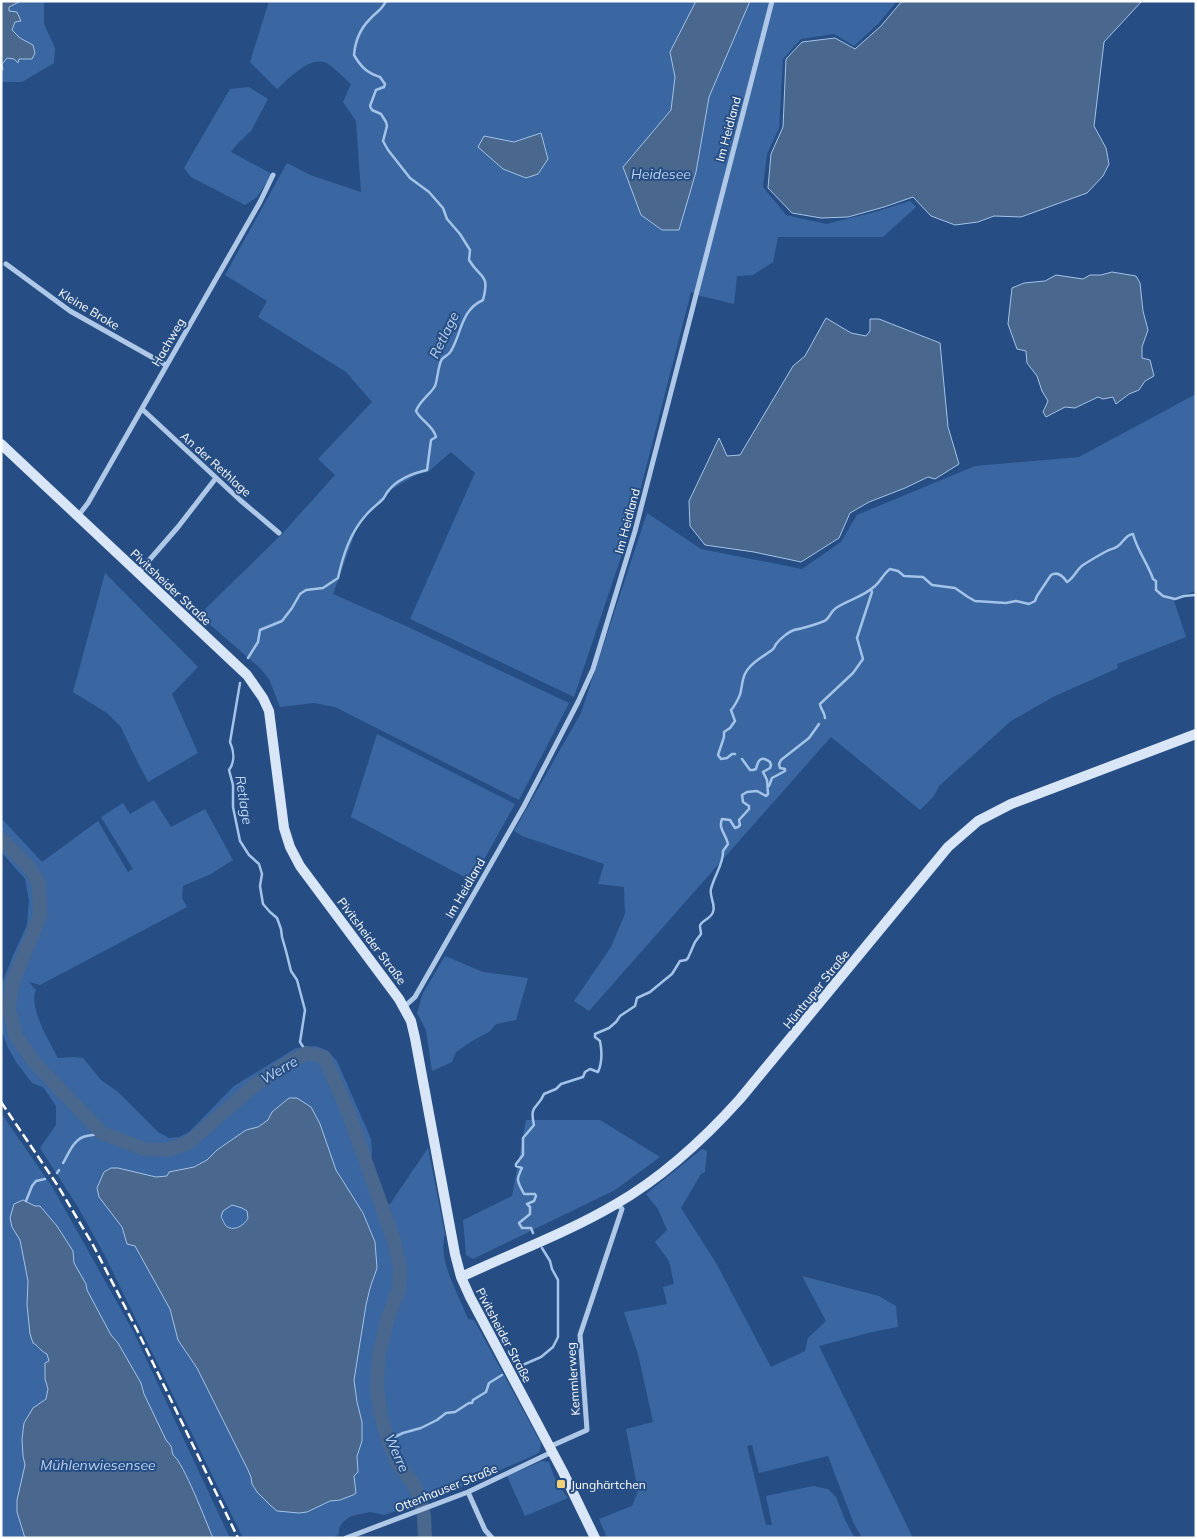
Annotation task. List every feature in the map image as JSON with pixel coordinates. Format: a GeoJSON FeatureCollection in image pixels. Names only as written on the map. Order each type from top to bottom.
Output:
{"type":"FeatureCollection","features":[{"type":"Feature","properties":{"kind":"main road","name":"Pivitsheider Straße"},"geometry":{"type":"LineString","coordinates":[[1,444],[247,675],[263,698],[269,711],[284,828],[290,847],[298,864],[399,998],[411,1021],[461,1277],[551,1449],[594,1538]]}},
{"type":"Feature","properties":{"kind":"main road","name":"Hüntruper Straße"},"geometry":{"type":"LineString","coordinates":[[461,1277],[585,1221],[617,1204],[676,1162],[727,1114],[948,847],[978,820],[1011,804],[1196,734]]}},
{"type":"Feature","properties":{"kind":"street","name":"Im Heidland"},"geometry":{"type":"LineString","coordinates":[[404,1007],[415,997],[524,806],[593,669],[635,532],[772,1]]}},
{"type":"Feature","properties":{"kind":"street","name":"Hachweg"},"geometry":{"type":"LineString","coordinates":[[78,516],[88,503],[142,409],[260,202],[273,175]]}},
{"type":"Feature","properties":{"kind":"street","name":"Kleine Broke"},"geometry":{"type":"LineString","coordinates":[[6,264],[70,311],[166,365]]}},
{"type":"Feature","properties":{"kind":"street","name":"An der Rethlage"},"geometry":{"type":"LineString","coordinates":[[142,409],[216,478],[279,532]]}},
{"type":"Feature","properties":{"kind":"street"},"geometry":{"type":"LineString","coordinates":[[138,573],[178,527],[216,478]]}},
{"type":"Feature","properties":{"kind":"street","name":"Kemmlerweg"},"geometry":{"type":"LineString","coordinates":[[551,1449],[587,1430],[580,1334],[622,1209],[617,1204]]}},
{"type":"Feature","properties":{"kind":"street","name":"Ottenhauser Straße"},"geometry":{"type":"LineString","coordinates":[[346,1538],[468,1492],[551,1449]]}},
{"type":"Feature","properties":{"kind":"street"},"geometry":{"type":"LineString","coordinates":[[468,1492],[485,1530],[492,1538]]}},
{"type":"Feature","properties":{"kind":"shaded area"},"geometry":{"type":"Polygon","coordinates":[[[21,1],[44,1],[44,24],[55,48],[54,63],[22,82],[1,82],[2,64],[7,58],[19,59],[33,45],[20,38],[12,30],[15,22],[20,21],[9,11],[9,7],[21,1]]]}},
{"type":"Feature","properties":{"kind":"shaded area"},"geometry":{"type":"Polygon","coordinates":[[[269,1],[696,1],[670,52],[675,77],[671,110],[623,167],[641,215],[662,230],[679,230],[696,172],[709,97],[750,1],[897,1],[878,24],[854,46],[834,34],[801,39],[783,59],[779,128],[767,154],[763,187],[786,215],[826,224],[910,201],[916,207],[883,237],[778,237],[773,262],[753,275],[737,276],[734,304],[691,292],[630,530],[574,697],[410,619],[475,473],[451,452],[428,472],[418,474],[392,489],[357,528],[333,594],[406,626],[569,703],[519,800],[335,707],[314,703],[280,707],[269,679],[260,668],[199,615],[281,535],[335,475],[318,459],[372,402],[346,372],[258,317],[267,301],[225,275],[287,163],[310,175],[361,192],[356,121],[343,102],[351,84],[324,62],[318,62],[305,66],[277,89],[250,62],[269,1]],[[541,133],[514,142],[485,136],[503,169],[526,178],[541,133]]]}},
{"type":"Feature","properties":{"kind":"shaded area"},"geometry":{"type":"Polygon","coordinates":[[[249,87],[268,99],[251,131],[231,152],[272,174],[257,197],[245,205],[191,177],[184,168],[230,89],[249,87]]]}},
{"type":"Feature","properties":{"kind":"shaded area"},"geometry":{"type":"Polygon","coordinates":[[[1196,394],[1196,591],[1173,598],[1186,637],[1117,664],[1118,668],[1053,697],[1011,721],[939,786],[934,796],[920,810],[831,737],[589,1011],[574,1001],[611,947],[625,914],[624,887],[598,884],[604,864],[522,836],[514,831],[581,713],[647,513],[701,549],[802,569],[841,542],[857,515],[975,466],[1079,457],[1196,394]]]}},
{"type":"Feature","properties":{"kind":"shaded area"},"geometry":{"type":"Polygon","coordinates":[[[105,573],[198,667],[172,694],[198,753],[148,782],[121,727],[107,713],[73,692],[105,573]]]}},
{"type":"Feature","properties":{"kind":"shaded area"},"geometry":{"type":"Polygon","coordinates":[[[377,734],[515,804],[472,881],[351,817],[377,734]]]}},
{"type":"Feature","properties":{"kind":"shaded area"},"geometry":{"type":"Polygon","coordinates":[[[154,800],[171,827],[205,809],[233,860],[211,874],[183,886],[182,898],[187,907],[40,985],[29,982],[36,990],[34,997],[37,1015],[58,1058],[83,1058],[101,1080],[117,1091],[158,1132],[169,1138],[179,1137],[189,1132],[234,1086],[296,1048],[316,1046],[328,1051],[337,1061],[371,1139],[371,1162],[386,1202],[390,1204],[428,1148],[445,1234],[443,1244],[446,1266],[468,1319],[474,1320],[541,1443],[540,1451],[537,1454],[408,1509],[384,1515],[370,1512],[351,1516],[343,1522],[339,1528],[338,1535],[331,1538],[243,1538],[105,1256],[78,1207],[40,1148],[56,1125],[56,1106],[43,1087],[32,1083],[16,1062],[7,1046],[1,1028],[1,986],[27,925],[29,901],[25,879],[1,852],[1,818],[42,862],[98,821],[128,872],[133,869],[101,817],[123,803],[130,814],[154,800]],[[289,1098],[272,1112],[268,1120],[258,1127],[246,1130],[217,1150],[207,1160],[194,1167],[167,1176],[156,1177],[111,1168],[104,1172],[97,1188],[122,1227],[127,1244],[135,1246],[170,1309],[178,1340],[197,1368],[248,1470],[252,1484],[277,1511],[299,1513],[307,1512],[330,1501],[340,1500],[355,1487],[354,1475],[358,1472],[357,1455],[362,1440],[362,1422],[354,1380],[366,1305],[377,1268],[375,1242],[363,1213],[336,1170],[320,1124],[289,1098]]]}},
{"type":"Feature","properties":{"kind":"shaded area"},"geometry":{"type":"Polygon","coordinates":[[[445,956],[483,972],[528,978],[516,1020],[496,1024],[489,1032],[456,1052],[452,1062],[432,1071],[426,1030],[417,1013],[423,993],[445,956]]]}},
{"type":"Feature","properties":{"kind":"shaded area","name":"Mühlenwiesensee"},"geometry":{"type":"Polygon","coordinates":[[[1,1113],[53,1188],[133,1331],[230,1538],[1,1538],[1,1113]]]}},
{"type":"Feature","properties":{"kind":"shaded area"},"geometry":{"type":"Polygon","coordinates":[[[526,1120],[600,1120],[660,1157],[615,1190],[473,1259],[466,1255],[463,1220],[512,1196],[526,1120]]]}},
{"type":"Feature","properties":{"kind":"shaded area"},"geometry":{"type":"Polygon","coordinates":[[[702,1149],[707,1151],[705,1172],[701,1174],[681,1208],[716,1263],[771,1367],[805,1351],[808,1338],[826,1321],[802,1276],[879,1296],[896,1306],[898,1327],[819,1346],[913,1538],[862,1538],[854,1524],[828,1456],[759,1473],[752,1445],[747,1446],[766,1525],[772,1525],[766,1496],[813,1486],[828,1489],[836,1497],[855,1538],[607,1538],[599,1519],[632,1506],[638,1491],[626,1429],[653,1422],[638,1354],[624,1312],[667,1304],[663,1287],[674,1284],[669,1261],[655,1242],[667,1230],[658,1209],[646,1194],[702,1149]]]}},
{"type":"Feature","properties":{"kind":"shaded area"},"geometry":{"type":"Polygon","coordinates":[[[232,1205],[247,1211],[248,1218],[242,1225],[235,1228],[225,1225],[221,1217],[223,1211],[232,1205]]]}},
{"type":"Feature","properties":{"kind":"shaded area"},"geometry":{"type":"Polygon","coordinates":[[[542,1461],[549,1462],[552,1472],[568,1498],[525,1516],[507,1476],[542,1461]]]}},
{"type":"Feature","properties":{"kind":"water"},"geometry":{"type":"Polygon","coordinates":[[[1,1],[21,1],[9,7],[9,11],[17,12],[21,21],[15,22],[12,30],[20,38],[33,45],[35,53],[32,59],[19,59],[18,63],[14,59],[7,58],[2,64],[3,70],[1,70],[1,1]]]}},
{"type":"Feature","properties":{"kind":"water","name":"Heidesee"},"geometry":{"type":"Polygon","coordinates":[[[696,1],[750,1],[709,97],[696,172],[679,230],[662,230],[641,215],[623,167],[671,110],[675,77],[670,52],[696,1]]]}},
{"type":"Feature","properties":{"kind":"water"},"geometry":{"type":"Polygon","coordinates":[[[902,1],[1142,1],[1104,42],[1094,126],[1106,148],[1109,164],[1103,176],[1087,193],[1021,217],[994,216],[978,222],[955,225],[931,216],[913,197],[848,217],[821,218],[792,213],[768,188],[771,154],[783,127],[786,59],[802,42],[835,38],[855,49],[881,26],[902,1]]]}},
{"type":"Feature","properties":{"kind":"water"},"geometry":{"type":"Polygon","coordinates":[[[541,133],[548,159],[538,174],[526,178],[503,169],[478,147],[484,136],[514,142],[541,133]]]}},
{"type":"Feature","properties":{"kind":"water"},"geometry":{"type":"Polygon","coordinates":[[[1112,272],[1136,276],[1140,283],[1143,311],[1148,330],[1142,347],[1142,358],[1150,360],[1154,376],[1145,381],[1139,390],[1129,394],[1116,404],[1113,397],[1103,399],[1098,397],[1075,408],[1065,407],[1046,417],[1043,412],[1048,401],[1037,376],[1027,363],[1026,351],[1017,349],[1008,324],[1012,288],[1024,283],[1045,281],[1056,275],[1083,279],[1090,275],[1112,272]]]}},
{"type":"Feature","properties":{"kind":"water"},"geometry":{"type":"Polygon","coordinates":[[[826,318],[851,333],[866,336],[870,331],[870,319],[879,319],[940,343],[948,427],[959,464],[935,479],[928,477],[869,502],[850,513],[839,538],[801,562],[754,552],[705,545],[690,526],[689,501],[719,438],[727,456],[740,455],[793,366],[805,356],[826,318]]]}},
{"type":"Feature","properties":{"kind":"water"},"geometry":{"type":"Polygon","coordinates":[[[289,1098],[297,1098],[311,1107],[320,1124],[336,1170],[363,1213],[375,1242],[377,1268],[366,1305],[354,1380],[362,1422],[362,1441],[357,1456],[358,1472],[354,1476],[356,1493],[340,1500],[330,1501],[307,1512],[299,1513],[277,1511],[257,1492],[252,1484],[248,1470],[197,1368],[178,1340],[170,1309],[135,1246],[127,1244],[122,1227],[99,1197],[97,1188],[104,1172],[111,1168],[156,1177],[167,1176],[169,1172],[194,1167],[207,1160],[217,1150],[246,1130],[258,1127],[268,1120],[272,1112],[289,1098]],[[232,1205],[223,1211],[221,1217],[225,1225],[235,1228],[244,1223],[248,1218],[247,1211],[232,1205]]]}},
{"type":"Feature","properties":{"kind":"water","name":"Mühlenwiesensee"},"geometry":{"type":"Polygon","coordinates":[[[23,1200],[35,1206],[40,1206],[57,1226],[73,1251],[74,1263],[86,1284],[87,1290],[111,1335],[118,1343],[141,1383],[144,1394],[166,1440],[171,1446],[173,1455],[178,1460],[189,1481],[213,1538],[25,1538],[17,1512],[17,1500],[25,1465],[22,1439],[24,1423],[33,1408],[46,1399],[48,1389],[45,1379],[45,1363],[49,1361],[47,1354],[33,1343],[30,1334],[27,1305],[28,1281],[20,1240],[12,1227],[10,1218],[14,1204],[23,1200]]]}},
{"type":"Feature","properties":{"kind":"waterway","name":"Retlage"},"geometry":{"type":"LineString","coordinates":[[248,658],[258,642],[260,630],[282,621],[300,594],[306,590],[323,588],[338,578],[351,537],[360,522],[393,486],[406,477],[427,470],[431,440],[436,437],[432,429],[416,411],[435,386],[442,359],[451,351],[466,316],[476,304],[483,300],[485,291],[483,277],[469,260],[470,250],[460,234],[447,219],[443,208],[429,192],[410,178],[388,150],[383,141],[387,126],[386,122],[381,114],[372,110],[370,106],[376,90],[384,87],[385,84],[380,77],[371,74],[362,66],[354,55],[363,27],[383,7],[386,1]]}},
{"type":"Feature","properties":{"kind":"waterway"},"geometry":{"type":"LineString","coordinates":[[735,754],[721,759],[718,755],[724,732],[735,721],[731,710],[740,695],[748,669],[773,649],[787,634],[826,620],[836,608],[870,590],[890,569],[898,571],[904,576],[923,577],[932,585],[955,588],[975,601],[1006,603],[1016,601],[1029,604],[1035,601],[1051,575],[1060,575],[1067,582],[1083,565],[1117,547],[1128,536],[1133,534],[1153,579],[1156,581],[1156,590],[1163,596],[1175,599],[1196,595]]}},
{"type":"Feature","properties":{"kind":"waterway"},"geometry":{"type":"LineString","coordinates":[[825,718],[820,704],[853,673],[863,659],[857,638],[872,592],[871,589]]}},
{"type":"Feature","properties":{"kind":"waterway","name":"Retlage"},"geometry":{"type":"LineString","coordinates":[[240,683],[230,742],[233,756],[229,770],[233,785],[233,807],[240,841],[249,855],[259,864],[262,874],[260,886],[263,904],[277,918],[291,971],[297,980],[305,1010],[300,1042],[307,1053]]}},
{"type":"Feature","properties":{"kind":"waterway"},"geometry":{"type":"LineString","coordinates":[[769,786],[772,778],[785,771],[785,769],[780,768],[781,760],[809,738],[819,724]]}},
{"type":"Feature","properties":{"kind":"waterway"},"geometry":{"type":"LineString","coordinates":[[533,1233],[531,1228],[522,1228],[519,1223],[530,1214],[530,1207],[527,1204],[534,1201],[536,1196],[535,1194],[524,1194],[518,1181],[522,1168],[516,1166],[523,1155],[523,1138],[534,1125],[533,1110],[544,1094],[556,1089],[561,1084],[583,1077],[585,1072],[590,1069],[598,1072],[601,1061],[601,1049],[600,1041],[595,1037],[595,1034],[609,1028],[620,1016],[635,1006],[637,998],[650,992],[672,974],[680,961],[688,958],[701,934],[700,924],[713,912],[712,884],[722,860],[723,851],[728,844],[722,829],[722,819],[730,820],[735,828],[738,827],[740,825],[739,820],[749,809],[749,806],[743,802],[742,795],[747,792],[757,791],[766,796],[768,794],[767,780],[763,772],[770,768],[770,762],[762,759],[759,761],[756,769],[750,770],[742,759]]}},
{"type":"Feature","properties":{"kind":"waterway","name":"Werre"},"geometry":{"type":"LineString","coordinates":[[1,839],[28,866],[39,883],[40,916],[12,984],[9,1009],[16,1036],[34,1062],[102,1133],[144,1149],[167,1150],[188,1143],[255,1085],[290,1062],[307,1053],[324,1057],[347,1109],[394,1241],[400,1268],[399,1288],[388,1318],[379,1353],[377,1386],[380,1413],[388,1440],[398,1464],[414,1485],[421,1503],[424,1516],[425,1538]]}},
{"type":"Feature","properties":{"kind":"waterway"},"geometry":{"type":"LineString","coordinates":[[63,1163],[79,1139],[102,1133]]}},
{"type":"Feature","properties":{"kind":"waterway"},"geometry":{"type":"LineString","coordinates":[[26,1201],[36,1181],[45,1179]]}},
{"type":"Feature","properties":{"kind":"waterway"},"geometry":{"type":"LineString","coordinates":[[518,1367],[541,1357],[553,1347],[558,1337],[558,1280],[542,1248]]}},
{"type":"Feature","properties":{"kind":"waterway"},"geometry":{"type":"LineString","coordinates":[[388,1440],[421,1428],[446,1413],[455,1412],[472,1403],[473,1400],[486,1392],[489,1383],[502,1375]]}},
{"type":"Feature","properties":{"kind":"railway"},"geometry":{"type":"LineString","coordinates":[[1,1102],[58,1186],[93,1245],[137,1330],[238,1538]]}},
{"type":"Feature","properties":{"kind":"place","name":"Junghärtchen"},"geometry":{"type":"Point","coordinates":[561,1484]}}]}
